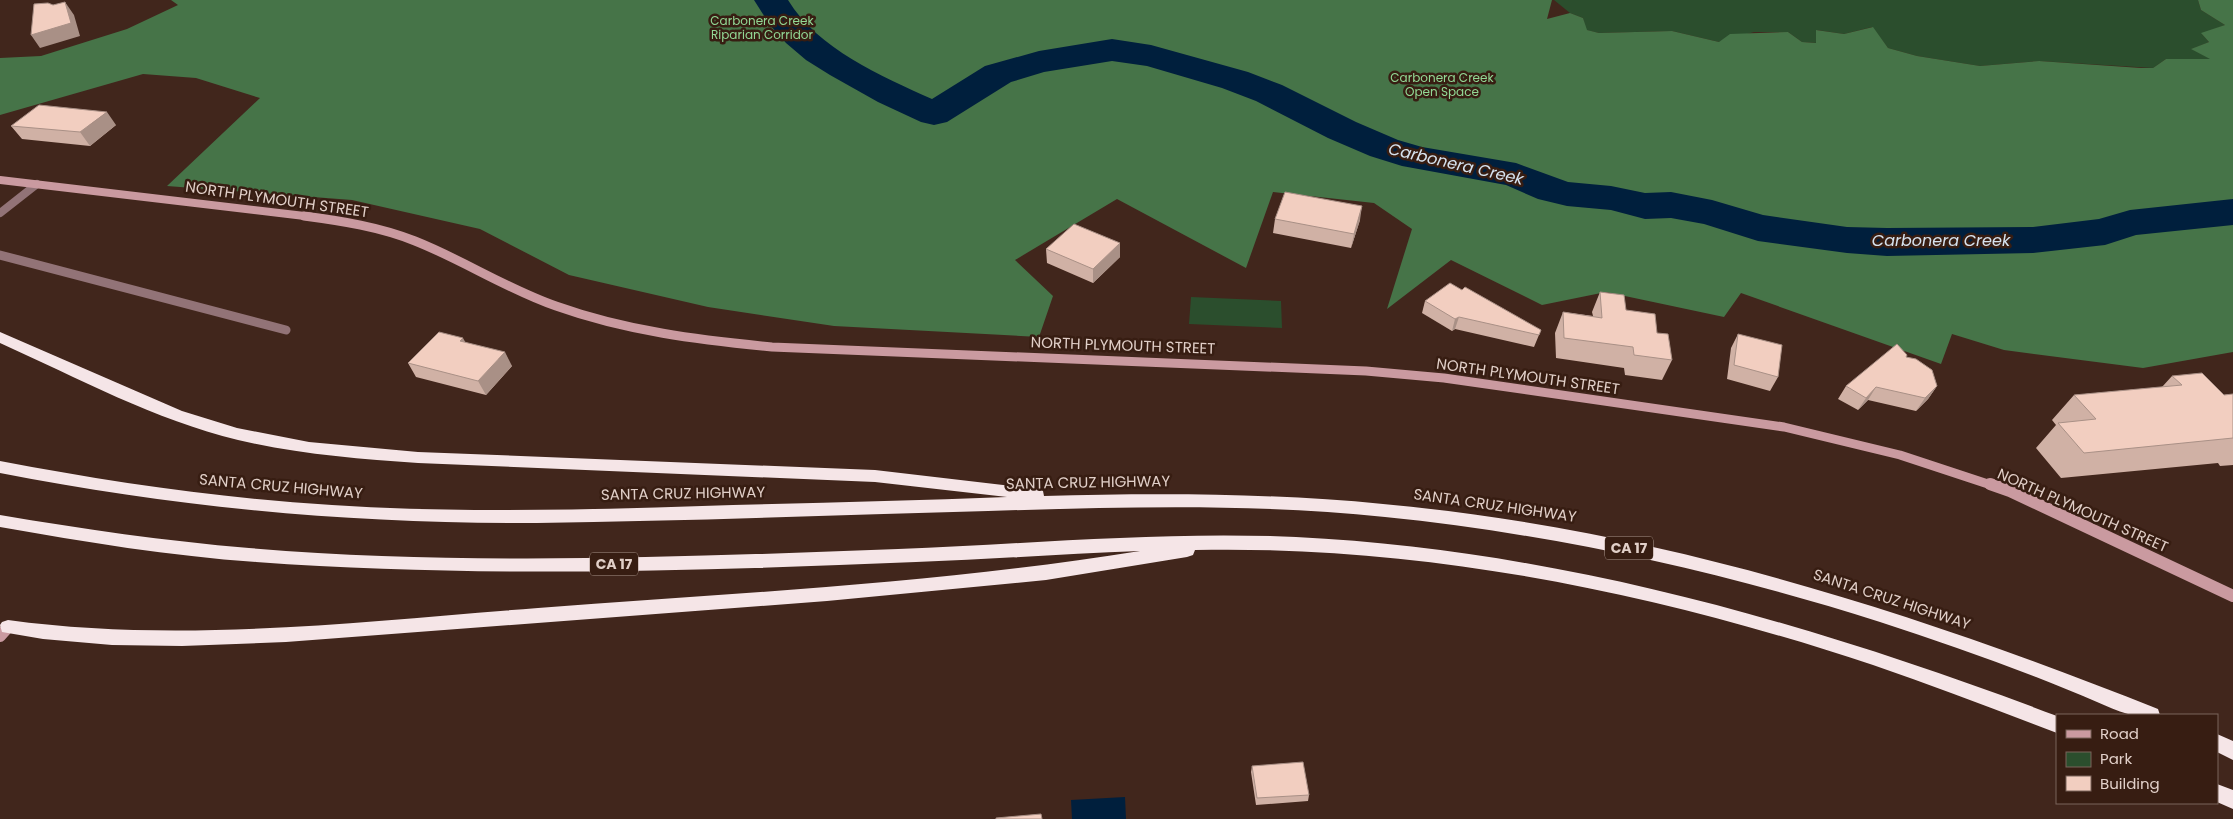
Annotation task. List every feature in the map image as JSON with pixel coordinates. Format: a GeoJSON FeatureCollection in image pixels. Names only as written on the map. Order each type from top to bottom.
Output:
{"type":"FeatureCollection","features":[{"type":"Feature","properties":{"kind":"highway"},"geometry":{"type":"LineString","coordinates":[[0,337],[173,414],[237,434],[306,447],[418,458],[874,476],[1083,501]]}},
{"type":"Feature","properties":{"kind":"highway","name":"SANTA CRUZ HIGHWAY"},"geometry":{"type":"LineString","coordinates":[[0,467],[80,482],[194,499],[381,514],[569,516],[1083,501],[1211,500],[1337,506],[1468,520],[1599,542],[1739,574],[1882,616],[2042,672],[2148,714]]}},
{"type":"Feature","properties":{"kind":"highway","name":"CA 17"},"geometry":{"type":"LineString","coordinates":[[0,521],[86,536],[205,552],[335,561],[462,565],[794,559],[1115,545],[1231,543],[1349,548],[1422,555],[1551,574],[1617,587],[1754,622],[1824,642],[1973,692],[2056,725]]}},
{"type":"Feature","properties":{"kind":"highway"},"geometry":{"type":"LineString","coordinates":[[3,629],[122,638],[199,638],[295,633],[846,593],[1046,573],[1231,543]]}},
{"type":"Feature","properties":{"kind":"highway"},"geometry":{"type":"LineString","coordinates":[[2218,744],[2233,751]]}},
{"type":"Feature","properties":{"kind":"highway"},"geometry":{"type":"LineString","coordinates":[[2218,793],[2233,800]]}},
{"type":"Feature","properties":{"kind":"street","name":"NORTH PLYMOUTH STREET"},"geometry":{"type":"LineString","coordinates":[[0,180],[294,214],[365,226],[397,235],[433,249],[527,295],[562,308],[640,329],[682,337],[772,347],[1366,371],[1444,378],[1801,430],[1900,455],[2010,491],[2233,596]]}},
{"type":"Feature","properties":{"kind":"lane"},"geometry":{"type":"LineString","coordinates":[[0,213],[37,184]]}},
{"type":"Feature","properties":{"kind":"lane"},"geometry":{"type":"LineString","coordinates":[[0,255],[286,330]]}},
{"type":"Feature","properties":{"kind":"green space"},"geometry":{"type":"Polygon","coordinates":[[[171,0],[1552,0],[1547,19],[1570,13],[1583,18],[1587,30],[1599,33],[1672,31],[1719,42],[1730,34],[1788,32],[1802,42],[1816,43],[1816,30],[1844,34],[1873,27],[1888,48],[1917,56],[1980,66],[2039,61],[2153,68],[2166,59],[2210,59],[2191,49],[2209,42],[2201,33],[2225,25],[2201,10],[2198,0],[2233,0],[2233,352],[2143,368],[2004,350],[1952,334],[1941,364],[1741,293],[1724,317],[1606,292],[1542,305],[1451,260],[1387,309],[1412,229],[1374,203],[1273,192],[1246,268],[1117,199],[1015,260],[1053,296],[1039,337],[834,326],[708,307],[569,275],[480,229],[352,200],[167,186],[260,98],[196,78],[143,74],[0,115],[0,58],[41,56],[127,29],[178,5],[171,0]]]}},
{"type":"Feature","properties":{"kind":"green space"},"geometry":{"type":"Polygon","coordinates":[[[1554,0],[2198,0],[2201,10],[2225,25],[2202,34],[2209,42],[2192,49],[2211,59],[2166,59],[2153,68],[2039,61],[1980,66],[1917,56],[1888,48],[1872,27],[1844,34],[1817,30],[1817,43],[1802,42],[1788,32],[1754,32],[1719,42],[1672,31],[1599,33],[1586,30],[1583,18],[1570,13],[1554,0]]]}},
{"type":"Feature","properties":{"kind":"green space"},"geometry":{"type":"Polygon","coordinates":[[[1191,297],[1281,301],[1282,328],[1189,324],[1191,297]]]}},
{"type":"Feature","properties":{"kind":"water"},"geometry":{"type":"Polygon","coordinates":[[[1125,797],[1126,819],[1072,819],[1071,800],[1125,797]]]}},
{"type":"Feature","properties":{"kind":"building"},"geometry":{"type":"Polygon","coordinates":[[[65,2],[71,23],[31,35],[34,4],[48,3],[53,5],[65,2]]]}},
{"type":"Feature","properties":{"kind":"building"},"geometry":{"type":"Polygon","coordinates":[[[39,105],[107,112],[80,132],[11,126],[39,105]]]}},
{"type":"Feature","properties":{"kind":"building"},"geometry":{"type":"Polygon","coordinates":[[[1285,192],[1362,206],[1354,234],[1275,219],[1285,192]]]}},
{"type":"Feature","properties":{"kind":"building"},"geometry":{"type":"Polygon","coordinates":[[[1074,224],[1120,243],[1093,269],[1046,249],[1074,224]]]}},
{"type":"Feature","properties":{"kind":"building"},"geometry":{"type":"Polygon","coordinates":[[[1450,283],[1462,290],[1465,287],[1541,330],[1539,335],[1459,317],[1455,319],[1425,301],[1450,283]]]}},
{"type":"Feature","properties":{"kind":"building"},"geometry":{"type":"Polygon","coordinates":[[[1600,292],[1624,295],[1626,310],[1655,314],[1657,333],[1668,334],[1672,360],[1634,355],[1633,347],[1564,338],[1563,312],[1602,318],[1600,292]]]}},
{"type":"Feature","properties":{"kind":"building"},"geometry":{"type":"Polygon","coordinates":[[[439,332],[463,338],[460,341],[505,352],[478,381],[408,363],[439,332]]]}},
{"type":"Feature","properties":{"kind":"building"},"geometry":{"type":"Polygon","coordinates":[[[1738,334],[1782,345],[1778,377],[1734,365],[1738,334]]]}},
{"type":"Feature","properties":{"kind":"building"},"geometry":{"type":"Polygon","coordinates":[[[1897,344],[1907,355],[1906,357],[1916,359],[1932,370],[1937,386],[1925,398],[1876,387],[1866,398],[1846,386],[1897,344]]]}},
{"type":"Feature","properties":{"kind":"building"},"geometry":{"type":"Polygon","coordinates":[[[2202,373],[2224,395],[2233,394],[2233,438],[2084,453],[2058,423],[2096,419],[2074,395],[2182,385],[2172,376],[2202,373]]]}},
{"type":"Feature","properties":{"kind":"building"},"geometry":{"type":"Polygon","coordinates":[[[1303,762],[1309,795],[1257,798],[1252,766],[1303,762]]]}},
{"type":"Feature","properties":{"kind":"building"},"geometry":{"type":"Polygon","coordinates":[[[1041,814],[1042,819],[996,819],[996,818],[1041,814]]]}},
{"type":"Feature","properties":{"kind":"waterway","name":"Carbonera Creek"},"geometry":{"type":"LineString","coordinates":[[771,0],[782,18],[798,36],[819,52],[867,82],[934,114],[998,74],[1039,62],[1112,50],[1151,56],[1235,80],[1269,93],[1342,130],[1384,148],[1416,158],[1516,175],[1567,194],[1611,198],[1645,206],[1671,205],[1712,213],[1758,228],[1847,240],[1887,242],[2033,240],[2105,232],[2130,223],[2233,212]]}},
{"type":"Feature","properties":{"kind":"park label","name":"Carbonera Creek Riparian Corridor"},"geometry":{"type":"Point","coordinates":[762,27]}},
{"type":"Feature","properties":{"kind":"park label","name":"Carbonera Creek Open Space"},"geometry":{"type":"Point","coordinates":[1442,84]}}]}
